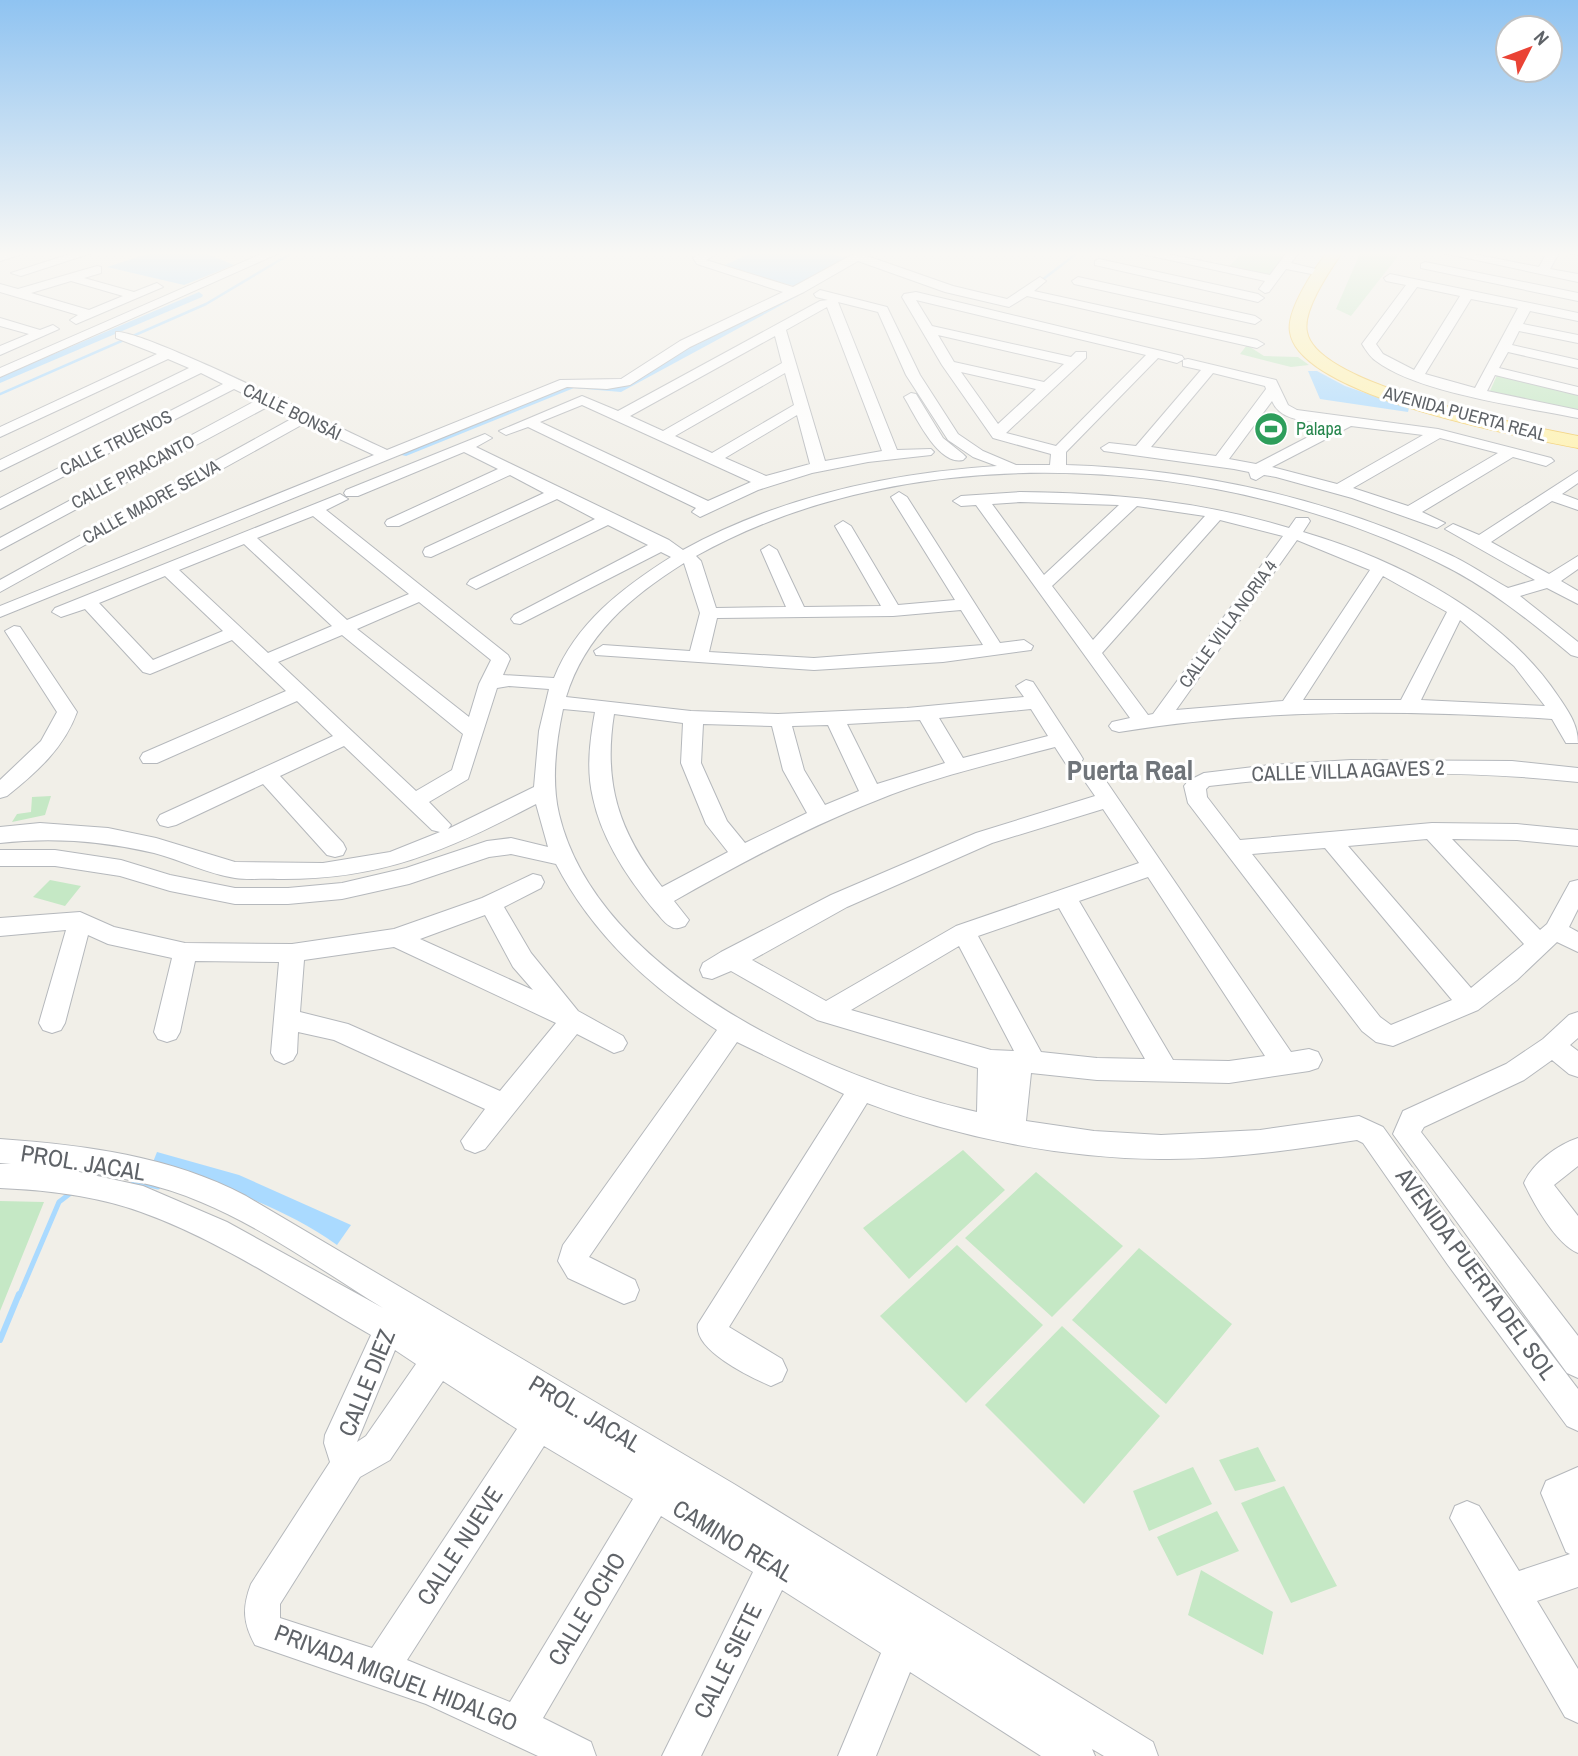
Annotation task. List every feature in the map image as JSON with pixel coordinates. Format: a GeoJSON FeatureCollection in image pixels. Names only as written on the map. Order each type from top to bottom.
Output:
{"type":"FeatureCollection","features":[{"type":"Feature","properties":{"kind":"main road","name":"AVENIDA PUERTA REAL"},"geometry":{"type":"LineString","coordinates":[[1298,333],[1303,347],[1320,363],[1354,382],[1434,408],[1578,442]]}},
{"type":"Feature","properties":{"kind":"main road","name":"AVENIDA PUERTA REAL"},"geometry":{"type":"LineString","coordinates":[[1320,333],[1324,348],[1340,363],[1384,386],[1437,403],[1578,435]]}},
{"type":"Feature","properties":{"kind":"street"},"geometry":{"type":"LineString","coordinates":[[0,351],[43,333]]}},
{"type":"Feature","properties":{"kind":"street"},"geometry":{"type":"LineString","coordinates":[[0,373],[92,333]]}},
{"type":"Feature","properties":{"kind":"street"},"geometry":{"type":"LineString","coordinates":[[0,386],[126,333]]}},
{"type":"Feature","properties":{"kind":"street"},"geometry":{"type":"LineString","coordinates":[[0,612],[567,382],[607,385],[625,382],[707,333]]}},
{"type":"Feature","properties":{"kind":"street"},"geometry":{"type":"LineString","coordinates":[[619,416],[770,333]]}},
{"type":"Feature","properties":{"kind":"street"},"geometry":{"type":"LineString","coordinates":[[781,333],[819,467]]}},
{"type":"Feature","properties":{"kind":"street"},"geometry":{"type":"LineString","coordinates":[[845,333],[891,454]]}},
{"type":"Feature","properties":{"kind":"street"},"geometry":{"type":"LineString","coordinates":[[891,333],[900,361],[937,441],[963,461],[968,472]]}},
{"type":"Feature","properties":{"kind":"street"},"geometry":{"type":"LineString","coordinates":[[930,333],[997,433],[1008,440],[1051,460],[1258,490],[1427,551],[1509,589],[1578,651]]}},
{"type":"Feature","properties":{"kind":"street"},"geometry":{"type":"LineString","coordinates":[[948,333],[1073,362]]}},
{"type":"Feature","properties":{"kind":"street"},"geometry":{"type":"LineString","coordinates":[[1062,333],[1269,383],[1274,388],[1282,408],[1287,412],[1438,433],[1578,470]]}},
{"type":"Feature","properties":{"kind":"street"},"geometry":{"type":"LineString","coordinates":[[1195,333],[1261,349],[1258,333]]}},
{"type":"Feature","properties":{"kind":"street"},"geometry":{"type":"LineString","coordinates":[[1379,333],[1369,348],[1384,362],[1416,377],[1578,414]]}},
{"type":"Feature","properties":{"kind":"street"},"geometry":{"type":"LineString","coordinates":[[1416,377],[1444,333]]}},
{"type":"Feature","properties":{"kind":"street"},"geometry":{"type":"LineString","coordinates":[[1479,393],[1511,333]]}},
{"type":"Feature","properties":{"kind":"street"},"geometry":{"type":"LineString","coordinates":[[1549,333],[1578,339]]}},
{"type":"Feature","properties":{"kind":"street","name":"CALLE BONSÁI"},"geometry":{"type":"LineString","coordinates":[[121,335],[170,353],[303,418],[387,455]]}},
{"type":"Feature","properties":{"kind":"street"},"geometry":{"type":"LineString","coordinates":[[997,433],[1096,341]]}},
{"type":"Feature","properties":{"kind":"street"},"geometry":{"type":"LineString","coordinates":[[1504,347],[1578,364]]}},
{"type":"Feature","properties":{"kind":"street"},"geometry":{"type":"LineString","coordinates":[[0,433],[170,353]]}},
{"type":"Feature","properties":{"kind":"street"},"geometry":{"type":"LineString","coordinates":[[520,619],[820,495],[968,472],[1022,468],[1051,460],[1155,354]]}},
{"type":"Feature","properties":{"kind":"street"},"geometry":{"type":"LineString","coordinates":[[900,361],[953,437],[978,454],[1022,468]]}},
{"type":"Feature","properties":{"kind":"street"},"geometry":{"type":"LineString","coordinates":[[665,436],[790,364]]}},
{"type":"Feature","properties":{"kind":"street"},"geometry":{"type":"LineString","coordinates":[[949,365],[1047,387]]}},
{"type":"Feature","properties":{"kind":"street"},"geometry":{"type":"LineString","coordinates":[[0,466],[201,368]]}},
{"type":"Feature","properties":{"kind":"street"},"geometry":{"type":"LineString","coordinates":[[1141,450],[1209,369]]}},
{"type":"Feature","properties":{"kind":"street"},"geometry":{"type":"LineString","coordinates":[[1491,370],[1578,391]]}},
{"type":"Feature","properties":{"kind":"street","name":"CALLE TRUENOS"},"geometry":{"type":"LineString","coordinates":[[0,503],[234,384]]}},
{"type":"Feature","properties":{"kind":"street"},"geometry":{"type":"LineString","coordinates":[[1220,461],[1274,388]]}},
{"type":"Feature","properties":{"kind":"street"},"geometry":{"type":"LineString","coordinates":[[506,431],[582,400],[765,482]]}},
{"type":"Feature","properties":{"kind":"street","name":"CALLE PIRACANTO"},"geometry":{"type":"LineString","coordinates":[[0,545],[267,401]]}},
{"type":"Feature","properties":{"kind":"street"},"geometry":{"type":"LineString","coordinates":[[1531,425],[1536,405]]}},
{"type":"Feature","properties":{"kind":"street"},"geometry":{"type":"LineString","coordinates":[[714,458],[801,407]]}},
{"type":"Feature","properties":{"kind":"street","name":"CALLE MADRE SELVA"},"geometry":{"type":"LineString","coordinates":[[0,587],[303,418]]}},
{"type":"Feature","properties":{"kind":"street"},"geometry":{"type":"LineString","coordinates":[[30,419],[198,475]]}},
{"type":"Feature","properties":{"kind":"street"},"geometry":{"type":"LineString","coordinates":[[1258,490],[1265,471],[1349,421]]}},
{"type":"Feature","properties":{"kind":"street"},"geometry":{"type":"LineString","coordinates":[[528,422],[704,510],[765,482],[819,467],[891,454],[926,452]]}},
{"type":"Feature","properties":{"kind":"street"},"geometry":{"type":"LineString","coordinates":[[1340,489],[1438,433]]}},
{"type":"Feature","properties":{"kind":"street"},"geometry":{"type":"LineString","coordinates":[[61,611],[485,438]]}},
{"type":"Feature","properties":{"kind":"street"},"geometry":{"type":"LineString","coordinates":[[465,447],[678,553],[709,613],[698,658]]}},
{"type":"Feature","properties":{"kind":"street"},"geometry":{"type":"LineString","coordinates":[[1109,447],[1220,461],[1340,489],[1410,512],[1480,542],[1562,572],[1578,599]]}},
{"type":"Feature","properties":{"kind":"street"},"geometry":{"type":"LineString","coordinates":[[1410,512],[1510,452]]}},
{"type":"Feature","properties":{"kind":"street"},"geometry":{"type":"LineString","coordinates":[[393,523],[509,470]]}},
{"type":"Feature","properties":{"kind":"street"},"geometry":{"type":"LineString","coordinates":[[790,475],[820,495]]}},
{"type":"Feature","properties":{"kind":"street"},"geometry":{"type":"LineString","coordinates":[[1480,542],[1578,476]]}},
{"type":"Feature","properties":{"kind":"street"},"geometry":{"type":"LineString","coordinates":[[432,552],[557,493]]}},
{"type":"Feature","properties":{"kind":"street"},"geometry":{"type":"LineString","coordinates":[[1550,495],[1578,505]]}},
{"type":"Feature","properties":{"kind":"street"},"geometry":{"type":"LineString","coordinates":[[898,497],[995,650]]}},
{"type":"Feature","properties":{"kind":"street","name":"CALLE VILLA NORIA 4"},"geometry":{"type":"LineString","coordinates":[[1142,721],[1043,585],[971,500],[1134,500],[1217,513],[1299,533],[1381,566],[1457,609],[1492,635],[1532,675],[1573,738]]}},
{"type":"Feature","properties":{"kind":"street"},"geometry":{"type":"LineString","coordinates":[[1043,585],[1134,500]]}},
{"type":"Feature","properties":{"kind":"street"},"geometry":{"type":"LineString","coordinates":[[314,509],[501,659],[554,688],[605,709],[693,717],[835,720],[926,715],[1031,694],[1073,759]]}},
{"type":"Feature","properties":{"kind":"street"},"geometry":{"type":"LineString","coordinates":[[1093,651],[1217,513]]}},
{"type":"Feature","properties":{"kind":"street","name":"CALLE VILLA NORIA 4"},"geometry":{"type":"LineString","coordinates":[[1162,716],[1299,533],[1317,513]]}},
{"type":"Feature","properties":{"kind":"street"},"geometry":{"type":"LineString","coordinates":[[475,584],[608,519]]}},
{"type":"Feature","properties":{"kind":"street"},"geometry":{"type":"LineString","coordinates":[[843,526],[892,611]]}},
{"type":"Feature","properties":{"kind":"street"},"geometry":{"type":"LineString","coordinates":[[245,536],[345,628],[473,731]]}},
{"type":"Feature","properties":{"kind":"street"},"geometry":{"type":"LineString","coordinates":[[769,550],[798,613]]}},
{"type":"Feature","properties":{"kind":"street"},"geometry":{"type":"LineString","coordinates":[[678,553],[613,606],[573,654],[554,688],[547,735],[545,790],[551,822],[563,858],[589,903],[642,963],[724,1040],[970,1123],[1001,1118]]}},
{"type":"Feature","properties":{"kind":"street"},"geometry":{"type":"LineString","coordinates":[[1291,704],[1381,566]]}},
{"type":"Feature","properties":{"kind":"street"},"geometry":{"type":"LineString","coordinates":[[168,569],[440,825]]}},
{"type":"Feature","properties":{"kind":"street"},"geometry":{"type":"LineString","coordinates":[[1509,589],[1562,572]]}},
{"type":"Feature","properties":{"kind":"street"},"geometry":{"type":"LineString","coordinates":[[267,660],[421,595]]}},
{"type":"Feature","properties":{"kind":"street"},"geometry":{"type":"LineString","coordinates":[[88,601],[150,668],[235,632]]}},
{"type":"Feature","properties":{"kind":"street"},"geometry":{"type":"LineString","coordinates":[[709,613],[892,611],[966,604]]}},
{"type":"Feature","properties":{"kind":"street"},"geometry":{"type":"LineString","coordinates":[[1409,704],[1457,609]]}},
{"type":"Feature","properties":{"kind":"street"},"geometry":{"type":"LineString","coordinates":[[0,789],[34,762],[58,731],[67,712],[14,631]]}},
{"type":"Feature","properties":{"kind":"street"},"geometry":{"type":"LineString","coordinates":[[603,651],[814,664],[943,656],[1024,646]]}},
{"type":"Feature","properties":{"kind":"street"},"geometry":{"type":"LineString","coordinates":[[415,801],[461,774],[489,684],[501,659]]}},
{"type":"Feature","properties":{"kind":"street"},"geometry":{"type":"LineString","coordinates":[[489,684],[509,680],[554,688]]}},
{"type":"Feature","properties":{"kind":"street"},"geometry":{"type":"LineString","coordinates":[[150,758],[301,692]]}},
{"type":"Feature","properties":{"kind":"street","name":"CALLE VILLA NORIA 4"},"geometry":{"type":"LineString","coordinates":[[1119,726],[1162,716],[1291,704],[1409,704],[1559,713]]}},
{"type":"Feature","properties":{"kind":"street"},"geometry":{"type":"LineString","coordinates":[[605,709],[600,728],[598,779],[617,842],[635,871],[677,920]]}},
{"type":"Feature","properties":{"kind":"street"},"geometry":{"type":"LineString","coordinates":[[926,715],[957,766]]}},
{"type":"Feature","properties":{"kind":"street"},"geometry":{"type":"LineString","coordinates":[[693,717],[691,763],[717,824],[741,853]]}},
{"type":"Feature","properties":{"kind":"street"},"geometry":{"type":"LineString","coordinates":[[781,719],[782,740],[797,783],[820,816]]}},
{"type":"Feature","properties":{"kind":"street"},"geometry":{"type":"LineString","coordinates":[[835,720],[871,794]]}},
{"type":"Feature","properties":{"kind":"street"},"geometry":{"type":"LineString","coordinates":[[169,820],[347,737]]}},
{"type":"Feature","properties":{"kind":"street"},"geometry":{"type":"LineString","coordinates":[[658,900],[741,853],[871,794],[957,766],[1060,739]]}},
{"type":"Feature","properties":{"kind":"street","name":"CALLE VILLA AGAVES 2"},"geometry":{"type":"LineString","coordinates":[[1578,775],[1512,768],[1351,767],[1270,772],[1198,782],[1195,786],[1196,798],[1378,1030],[1393,1036],[1469,1003],[1508,973],[1559,929],[1578,888]]}},
{"type":"Feature","properties":{"kind":"street"},"geometry":{"type":"LineString","coordinates":[[266,774],[335,849]]}},
{"type":"Feature","properties":{"kind":"street"},"geometry":{"type":"LineString","coordinates":[[0,835],[40,831],[108,836],[156,846],[235,870],[323,871],[393,859],[466,831],[545,790]]}},
{"type":"Feature","properties":{"kind":"street"},"geometry":{"type":"LineString","coordinates":[[1102,792],[1152,867],[1297,1062],[1229,1072],[1166,1072],[1097,1069],[1026,1061],[991,1061],[826,1013],[721,964],[839,901],[984,838],[1102,792]]}},
{"type":"Feature","properties":{"kind":"street"},"geometry":{"type":"LineString","coordinates":[[1234,848],[1432,831],[1517,832],[1578,838]]}},
{"type":"Feature","properties":{"kind":"street"},"geometry":{"type":"LineString","coordinates":[[1432,831],[1578,943]]}},
{"type":"Feature","properties":{"kind":"street"},"geometry":{"type":"LineString","coordinates":[[1331,839],[1469,1003]]}},
{"type":"Feature","properties":{"kind":"street"},"geometry":{"type":"LineString","coordinates":[[0,858],[55,858],[121,868],[170,883],[234,896],[288,896],[342,891],[409,876],[487,849],[511,846],[563,858]]}},
{"type":"Feature","properties":{"kind":"street"},"geometry":{"type":"LineString","coordinates":[[826,1013],[964,932],[1152,867]]}},
{"type":"Feature","properties":{"kind":"street"},"geometry":{"type":"LineString","coordinates":[[0,927],[80,921],[108,935],[185,952],[292,953],[396,937],[490,904],[533,882]]}},
{"type":"Feature","properties":{"kind":"street"},"geometry":{"type":"LineString","coordinates":[[1064,896],[1166,1072]]}},
{"type":"Feature","properties":{"kind":"street"},"geometry":{"type":"LineString","coordinates":[[490,904],[522,960],[574,1020]]}},
{"type":"Feature","properties":{"kind":"street"},"geometry":{"type":"LineString","coordinates":[[52,1023],[80,921]]}},
{"type":"Feature","properties":{"kind":"street"},"geometry":{"type":"LineString","coordinates":[[964,932],[1026,1061],[1001,1118]]}},
{"type":"Feature","properties":{"kind":"street"},"geometry":{"type":"LineString","coordinates":[[396,937],[574,1020],[614,1043]]}},
{"type":"Feature","properties":{"kind":"street"},"geometry":{"type":"LineString","coordinates":[[167,1032],[185,952]]}},
{"type":"Feature","properties":{"kind":"street"},"geometry":{"type":"LineString","coordinates":[[284,1053],[292,953]]}},
{"type":"Feature","properties":{"kind":"street"},"geometry":{"type":"LineString","coordinates":[[287,1019],[339,1031],[504,1105]]}},
{"type":"Feature","properties":{"kind":"street"},"geometry":{"type":"LineString","coordinates":[[475,1140],[574,1020]]}},
{"type":"Feature","properties":{"kind":"street"},"geometry":{"type":"LineString","coordinates":[[624,1290],[579,1268],[573,1261],[573,1255],[724,1040]]}},
{"type":"Feature","properties":{"kind":"street","name":"AVENIDA PUERTA DEL SOL"},"geometry":{"type":"LineString","coordinates":[[1570,1046],[1435,1107],[1409,1125],[1408,1138],[1578,1362]]}},
{"type":"Feature","properties":{"kind":"street"},"geometry":{"type":"LineString","coordinates":[[991,1061],[1001,1118]]}},
{"type":"Feature","properties":{"kind":"street"},"geometry":{"type":"LineString","coordinates":[[771,1370],[716,1338],[712,1330],[713,1324],[850,1110],[860,1088]]}},
{"type":"Feature","properties":{"kind":"street","name":"AVENIDA PUERTA DEL SOL"},"geometry":{"type":"LineString","coordinates":[[1001,1118],[1096,1143],[1201,1148],[1359,1128],[1373,1135],[1458,1255],[1578,1415]]}},
{"type":"Feature","properties":{"kind":"street"},"geometry":{"type":"LineString","coordinates":[[1578,1150],[1548,1172],[1538,1183],[1578,1239]]}},
{"type":"Feature","properties":{"kind":"street","name":"PROL. JACAL"},"geometry":{"type":"LineString","coordinates":[[0,1152],[57,1155],[132,1167],[207,1190],[267,1222],[395,1315]]}},
{"type":"Feature","properties":{"kind":"street","name":"PROL. JACAL"},"geometry":{"type":"LineString","coordinates":[[0,1176],[49,1178],[143,1199],[218,1231],[395,1315],[722,1496],[1139,1756]]}},
{"type":"Feature","properties":{"kind":"street"},"geometry":{"type":"LineString","coordinates":[[1458,1255],[1489,1247]]}},
{"type":"Feature","properties":{"kind":"street","name":"CAMINO REAL"},"geometry":{"type":"LineString","coordinates":[[395,1315],[438,1360],[539,1424],[775,1565],[902,1646],[1054,1750]]}},
{"type":"Feature","properties":{"kind":"street","name":"CALLE DIEZ"},"geometry":{"type":"LineString","coordinates":[[348,1465],[340,1443],[341,1435],[395,1315]]}},
{"type":"Feature","properties":{"kind":"street","name":"CALLE DIEZ"},"geometry":{"type":"LineString","coordinates":[[261,1613],[264,1597],[348,1465],[378,1448],[438,1360]]}},
{"type":"Feature","properties":{"kind":"street","name":"CALLE NUEVE"},"geometry":{"type":"LineString","coordinates":[[381,1667],[539,1424]]}},
{"type":"Feature","properties":{"kind":"street"},"geometry":{"type":"LineString","coordinates":[[1578,1484],[1558,1493],[1578,1540]]}},
{"type":"Feature","properties":{"kind":"street","name":"CALLE OCHO"},"geometry":{"type":"LineString","coordinates":[[519,1723],[655,1494]]}},
{"type":"Feature","properties":{"kind":"street"},"geometry":{"type":"LineString","coordinates":[[1467,1518],[1578,1703]]}},
{"type":"Feature","properties":{"kind":"street","name":"CALLE SIETE"},"geometry":{"type":"LineString","coordinates":[[681,1756],[775,1565]]}},
{"type":"Feature","properties":{"kind":"street"},"geometry":{"type":"LineString","coordinates":[[1512,1591],[1578,1569]]}},
{"type":"Feature","properties":{"kind":"street","name":"PRIVADA MIGUEL HIDALGO"},"geometry":{"type":"LineString","coordinates":[[261,1613],[268,1632],[381,1667],[519,1723],[577,1756]]}},
{"type":"Feature","properties":{"kind":"street"},"geometry":{"type":"LineString","coordinates":[[857,1756],[902,1646]]}},
{"type":"Feature","properties":{"kind":"green space"},"geometry":{"type":"Polygon","coordinates":[[[1247,345],[1264,356],[1298,357],[1309,365],[1291,367],[1240,354],[1247,345]]]}},
{"type":"Feature","properties":{"kind":"green space"},"geometry":{"type":"Polygon","coordinates":[[[1497,375],[1578,393],[1578,412],[1492,392],[1490,391],[1497,375]]]}},
{"type":"Feature","properties":{"kind":"green space"},"geometry":{"type":"Polygon","coordinates":[[[51,796],[45,815],[12,822],[17,814],[31,812],[32,797],[51,796]]]}},
{"type":"Feature","properties":{"kind":"green space"},"geometry":{"type":"Polygon","coordinates":[[[50,880],[81,886],[65,906],[33,897],[50,880]]]}},
{"type":"Feature","properties":{"kind":"green space"},"geometry":{"type":"Polygon","coordinates":[[[963,1150],[1005,1190],[909,1279],[863,1228],[963,1150]]]}},
{"type":"Feature","properties":{"kind":"green space"},"geometry":{"type":"Polygon","coordinates":[[[1036,1172],[1123,1246],[1052,1317],[965,1238],[1036,1172]]]}},
{"type":"Feature","properties":{"kind":"green space"},"geometry":{"type":"Polygon","coordinates":[[[0,1201],[44,1202],[0,1311],[0,1201]]]}},
{"type":"Feature","properties":{"kind":"green space"},"geometry":{"type":"Polygon","coordinates":[[[957,1245],[1043,1325],[966,1403],[880,1316],[957,1245]]]}},
{"type":"Feature","properties":{"kind":"green space"},"geometry":{"type":"Polygon","coordinates":[[[1139,1248],[1232,1324],[1166,1404],[1072,1320],[1139,1248]]]}},
{"type":"Feature","properties":{"kind":"green space"},"geometry":{"type":"Polygon","coordinates":[[[1062,1326],[1160,1416],[1084,1504],[985,1405],[1062,1326]]]}},
{"type":"Feature","properties":{"kind":"green space"},"geometry":{"type":"Polygon","coordinates":[[[1258,1447],[1276,1481],[1235,1491],[1219,1460],[1258,1447]]]}},
{"type":"Feature","properties":{"kind":"green space"},"geometry":{"type":"Polygon","coordinates":[[[1193,1467],[1212,1504],[1149,1531],[1133,1491],[1193,1467]]]}},
{"type":"Feature","properties":{"kind":"green space"},"geometry":{"type":"Polygon","coordinates":[[[1284,1486],[1337,1586],[1291,1603],[1241,1503],[1284,1486]]]}},
{"type":"Feature","properties":{"kind":"green space"},"geometry":{"type":"Polygon","coordinates":[[[1217,1511],[1239,1551],[1177,1576],[1157,1537],[1217,1511]]]}},
{"type":"Feature","properties":{"kind":"green space"},"geometry":{"type":"Polygon","coordinates":[[[1201,1570],[1273,1612],[1263,1655],[1188,1615],[1201,1570]]]}},
{"type":"Feature","properties":{"kind":"water"},"geometry":{"type":"Polygon","coordinates":[[[1308,371],[1317,371],[1345,386],[1409,408],[1408,412],[1320,399],[1308,371]]]}},
{"type":"Feature","properties":{"kind":"water"},"geometry":{"type":"Polygon","coordinates":[[[157,1152],[239,1175],[351,1225],[337,1245],[271,1208],[153,1162],[157,1152]]]}},
{"type":"Feature","properties":{"kind":"waterway"},"geometry":{"type":"LineString","coordinates":[[0,380],[110,333]]}},
{"type":"Feature","properties":{"kind":"waterway"},"geometry":{"type":"LineString","coordinates":[[0,394],[140,333]]}},
{"type":"Feature","properties":{"kind":"waterway"},"geometry":{"type":"LineString","coordinates":[[402,454],[573,385],[618,390],[725,333]]}},
{"type":"Feature","properties":{"kind":"waterway"},"geometry":{"type":"LineString","coordinates":[[133,1181],[158,1187]]}},
{"type":"Feature","properties":{"kind":"waterway"},"geometry":{"type":"LineString","coordinates":[[19,1296],[59,1202],[72,1192]]}},
{"type":"Feature","properties":{"kind":"waterway"},"geometry":{"type":"LineString","coordinates":[[0,1340],[19,1294]]}},
{"type":"Feature","properties":{"kind":"place","name":"Palapa"},"geometry":{"type":"Point","coordinates":[1271,429]}},
{"type":"Feature","properties":{"kind":"district","name":"Puerta Real"},"geometry":{"type":"Point","coordinates":[1130,770]}}]}
